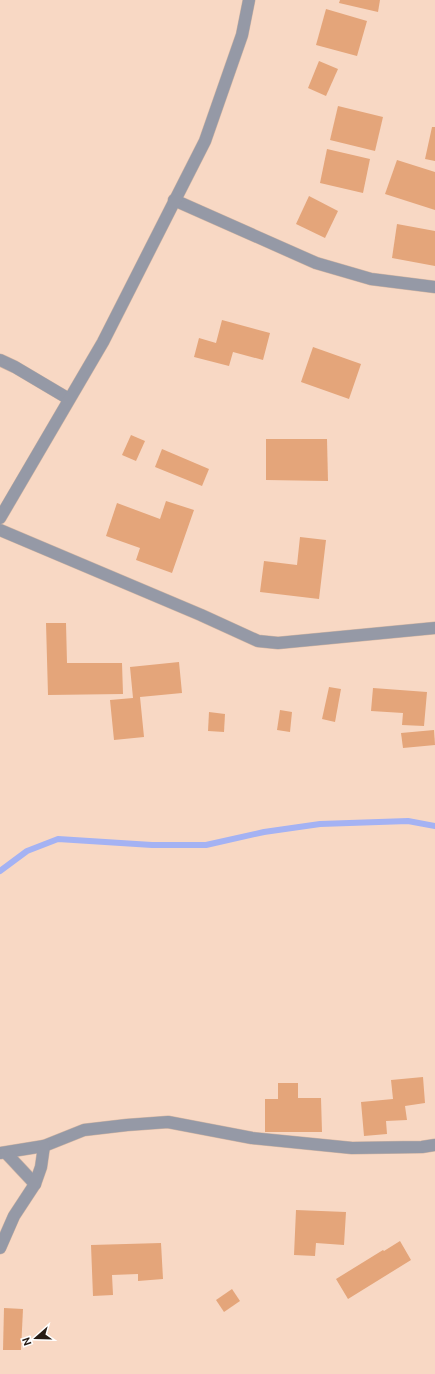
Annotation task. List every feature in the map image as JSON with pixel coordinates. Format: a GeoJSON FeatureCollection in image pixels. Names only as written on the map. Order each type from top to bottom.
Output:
{"type":"FeatureCollection","features":[{"type":"Feature","properties":{"kind":"street"},"geometry":{"type":"LineString","coordinates":[[0,518],[103,342],[205,141],[242,35],[249,0]]}},
{"type":"Feature","properties":{"kind":"street"},"geometry":{"type":"LineString","coordinates":[[174,200],[316,263],[371,279],[435,287]]}},
{"type":"Feature","properties":{"kind":"street"},"geometry":{"type":"LineString","coordinates":[[0,360],[16,367],[69,399]]}},
{"type":"Feature","properties":{"kind":"street"},"geometry":{"type":"LineString","coordinates":[[0,530],[201,615],[258,641],[278,643],[435,628]]}},
{"type":"Feature","properties":{"kind":"street"},"geometry":{"type":"LineString","coordinates":[[3,1153],[44,1146],[84,1130],[168,1122],[252,1138],[352,1148],[422,1147],[435,1145]]}},
{"type":"Feature","properties":{"kind":"street"},"geometry":{"type":"LineString","coordinates":[[0,1248],[14,1216],[35,1184],[42,1167],[44,1146]]}},
{"type":"Feature","properties":{"kind":"street"},"geometry":{"type":"LineString","coordinates":[[3,1153],[35,1184]]}},
{"type":"Feature","properties":{"kind":"building"},"geometry":{"type":"Polygon","coordinates":[[[340,0],[380,0],[378,12],[339,3],[340,0]]]}},
{"type":"Feature","properties":{"kind":"building"},"geometry":{"type":"Polygon","coordinates":[[[326,9],[367,21],[357,56],[316,45],[326,9]]]}},
{"type":"Feature","properties":{"kind":"building"},"geometry":{"type":"Polygon","coordinates":[[[319,61],[338,69],[326,96],[308,88],[319,61]]]}},
{"type":"Feature","properties":{"kind":"building"},"geometry":{"type":"Polygon","coordinates":[[[338,106],[383,117],[375,151],[330,140],[338,106]]]}},
{"type":"Feature","properties":{"kind":"building"},"geometry":{"type":"Polygon","coordinates":[[[432,127],[435,127],[435,161],[425,159],[432,127]]]}},
{"type":"Feature","properties":{"kind":"building"},"geometry":{"type":"Polygon","coordinates":[[[327,149],[370,159],[363,193],[320,183],[327,149]]]}},
{"type":"Feature","properties":{"kind":"building"},"geometry":{"type":"Polygon","coordinates":[[[397,160],[435,172],[435,210],[385,194],[397,160]]]}},
{"type":"Feature","properties":{"kind":"building"},"geometry":{"type":"Polygon","coordinates":[[[309,196],[338,211],[325,238],[296,224],[309,196]]]}},
{"type":"Feature","properties":{"kind":"building"},"geometry":{"type":"Polygon","coordinates":[[[397,224],[435,231],[435,266],[392,258],[397,224]]]}},
{"type":"Feature","properties":{"kind":"building"},"geometry":{"type":"Polygon","coordinates":[[[222,320],[270,333],[263,360],[233,352],[229,366],[194,357],[199,338],[216,343],[222,320]]]}},
{"type":"Feature","properties":{"kind":"building"},"geometry":{"type":"Polygon","coordinates":[[[313,347],[361,364],[349,399],[301,382],[313,347]]]}},
{"type":"Feature","properties":{"kind":"building"},"geometry":{"type":"Polygon","coordinates":[[[131,435],[145,441],[136,461],[122,455],[131,435]]]}},
{"type":"Feature","properties":{"kind":"building"},"geometry":{"type":"Polygon","coordinates":[[[266,439],[327,439],[328,481],[266,480],[266,439]]]}},
{"type":"Feature","properties":{"kind":"building"},"geometry":{"type":"Polygon","coordinates":[[[162,449],[209,469],[202,486],[155,467],[162,449]]]}},
{"type":"Feature","properties":{"kind":"building"},"geometry":{"type":"Polygon","coordinates":[[[166,501],[194,510],[172,573],[136,560],[140,548],[106,536],[117,503],[160,519],[166,501]]]}},
{"type":"Feature","properties":{"kind":"building"},"geometry":{"type":"Polygon","coordinates":[[[300,537],[326,540],[319,599],[260,592],[264,561],[297,565],[300,537]]]}},
{"type":"Feature","properties":{"kind":"building"},"geometry":{"type":"Polygon","coordinates":[[[46,623],[66,623],[67,663],[122,663],[123,694],[48,695],[46,623]]]}},
{"type":"Feature","properties":{"kind":"building"},"geometry":{"type":"Polygon","coordinates":[[[179,662],[182,693],[140,697],[144,737],[114,740],[110,700],[133,698],[130,667],[179,662]]]}},
{"type":"Feature","properties":{"kind":"building"},"geometry":{"type":"Polygon","coordinates":[[[329,687],[341,689],[335,722],[322,719],[329,687]]]}},
{"type":"Feature","properties":{"kind":"building"},"geometry":{"type":"Polygon","coordinates":[[[373,688],[427,692],[424,726],[402,725],[403,713],[371,711],[373,688]]]}},
{"type":"Feature","properties":{"kind":"building"},"geometry":{"type":"Polygon","coordinates":[[[280,710],[292,712],[290,732],[277,730],[280,710]]]}},
{"type":"Feature","properties":{"kind":"building"},"geometry":{"type":"Polygon","coordinates":[[[209,712],[225,714],[224,732],[208,731],[209,712]]]}},
{"type":"Feature","properties":{"kind":"building"},"geometry":{"type":"Polygon","coordinates":[[[434,730],[435,745],[403,748],[401,733],[434,730]]]}},
{"type":"Feature","properties":{"kind":"building"},"geometry":{"type":"Polygon","coordinates":[[[423,1077],[425,1103],[405,1106],[407,1120],[386,1121],[387,1134],[364,1136],[361,1102],[393,1099],[391,1080],[423,1077]]]}},
{"type":"Feature","properties":{"kind":"building"},"geometry":{"type":"Polygon","coordinates":[[[278,1083],[298,1083],[298,1098],[321,1098],[322,1132],[265,1132],[265,1099],[278,1099],[278,1083]]]}},
{"type":"Feature","properties":{"kind":"building"},"geometry":{"type":"Polygon","coordinates":[[[296,1210],[346,1212],[344,1245],[316,1243],[315,1256],[294,1255],[296,1210]]]}},
{"type":"Feature","properties":{"kind":"building"},"geometry":{"type":"Polygon","coordinates":[[[400,1241],[411,1260],[348,1299],[336,1279],[400,1241]]]}},
{"type":"Feature","properties":{"kind":"building"},"geometry":{"type":"Polygon","coordinates":[[[161,1243],[163,1279],[138,1281],[138,1274],[112,1275],[113,1295],[93,1296],[91,1245],[161,1243]]]}},
{"type":"Feature","properties":{"kind":"building"},"geometry":{"type":"Polygon","coordinates":[[[232,1289],[240,1301],[224,1312],[216,1300],[232,1289]]]}},
{"type":"Feature","properties":{"kind":"building"},"geometry":{"type":"Polygon","coordinates":[[[4,1308],[23,1309],[21,1350],[3,1350],[4,1308]]]}},
{"type":"Feature","properties":{"kind":"waterway"},"geometry":{"type":"LineString","coordinates":[[0,871],[27,851],[58,839],[152,845],[206,845],[264,832],[320,824],[408,821],[435,826]]}}]}
